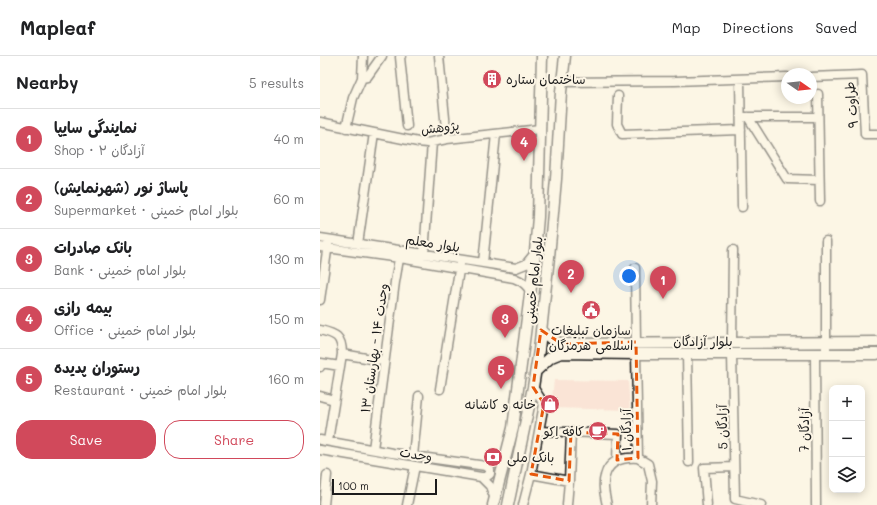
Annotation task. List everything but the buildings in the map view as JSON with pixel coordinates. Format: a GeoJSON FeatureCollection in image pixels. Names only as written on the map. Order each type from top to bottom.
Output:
{"type":"FeatureCollection","features":[{"type":"Feature","properties":{"kind":"main road","name":"بلوار امام خمینی"},"geometry":{"type":"LineString","coordinates":[[494,502],[513,428],[531,293],[538,217],[542,56]]}},
{"type":"Feature","properties":{"kind":"main road","name":"بلوار امام خمینی"},"geometry":{"type":"LineString","coordinates":[[508,505],[534,387],[548,264],[565,56]]}},
{"type":"Feature","properties":{"kind":"main road","name":"بلوار آزادگان"},"geometry":{"type":"LineString","coordinates":[[541,330],[551,339],[562,344],[636,342],[877,342]]}},
{"type":"Feature","properties":{"kind":"main road"},"geometry":{"type":"LineString","coordinates":[[636,342],[636,354]]}},
{"type":"Feature","properties":{"kind":"main road"},"geometry":{"type":"LineString","coordinates":[[732,342],[732,354]]}},
{"type":"Feature","properties":{"kind":"main road","name":"بلوار آزادگان"},"geometry":{"type":"LineString","coordinates":[[536,371],[551,357],[560,353],[877,354]]}},
{"type":"Feature","properties":{"kind":"street"},"geometry":{"type":"LineString","coordinates":[[346,128],[353,98],[362,78],[363,56]]}},
{"type":"Feature","properties":{"kind":"street"},"geometry":{"type":"LineString","coordinates":[[362,78],[367,77],[371,73],[382,56]]}},
{"type":"Feature","properties":{"kind":"street"},"geometry":{"type":"LineString","coordinates":[[401,56],[407,126]]}},
{"type":"Feature","properties":{"kind":"street"},"geometry":{"type":"LineString","coordinates":[[439,56],[447,138]]}},
{"type":"Feature","properties":{"kind":"street","name":"طراوت ۹"},"geometry":{"type":"LineString","coordinates":[[817,77],[862,75],[865,134],[877,134]]}},
{"type":"Feature","properties":{"kind":"street"},"geometry":{"type":"LineString","coordinates":[[562,82],[781,77]]}},
{"type":"Feature","properties":{"kind":"street"},"geometry":{"type":"LineString","coordinates":[[740,79],[744,117],[741,130],[742,207]]}},
{"type":"Feature","properties":{"kind":"street"},"geometry":{"type":"LineString","coordinates":[[818,94],[817,117],[820,201]]}},
{"type":"Feature","properties":{"kind":"street"},"geometry":{"type":"LineString","coordinates":[[618,96],[617,124],[622,134],[741,130]]}},
{"type":"Feature","properties":{"kind":"street"},"geometry":{"type":"LineString","coordinates":[[744,117],[817,117]]}},
{"type":"Feature","properties":{"kind":"street"},"geometry":{"type":"LineString","coordinates":[[744,117],[787,179],[819,180]]}},
{"type":"Feature","properties":{"kind":"street","name":"پژوهش"},"geometry":{"type":"LineString","coordinates":[[320,122],[418,142],[432,142],[447,138],[540,129]]}},
{"type":"Feature","properties":{"kind":"street"},"geometry":{"type":"LineString","coordinates":[[358,244],[374,134]]}},
{"type":"Feature","properties":{"kind":"street"},"geometry":{"type":"LineString","coordinates":[[483,263],[496,134]]}},
{"type":"Feature","properties":{"kind":"street"},"geometry":{"type":"LineString","coordinates":[[424,254],[432,142]]}},
{"type":"Feature","properties":{"kind":"street"},"geometry":{"type":"LineString","coordinates":[[826,241],[826,354]]}},
{"type":"Feature","properties":{"kind":"street"},"geometry":{"type":"LineString","coordinates":[[320,300],[324,243]]}},
{"type":"Feature","properties":{"kind":"street","name":"بلوار معلم"},"geometry":{"type":"LineString","coordinates":[[324,243],[400,254],[424,254],[516,268],[526,264],[535,253]]}},
{"type":"Feature","properties":{"kind":"street","name":"بلوار معلم"},"geometry":{"type":"LineString","coordinates":[[324,243],[358,244],[459,268],[520,280],[529,288],[531,293]]}},
{"type":"Feature","properties":{"kind":"street"},"geometry":{"type":"LineString","coordinates":[[732,342],[733,250]]}},
{"type":"Feature","properties":{"kind":"street","name":"وحدت ۱۴ - بهارستان ۱۳"},"geometry":{"type":"LineString","coordinates":[[373,448],[400,254]]}},
{"type":"Feature","properties":{"kind":"street"},"geometry":{"type":"LineString","coordinates":[[440,389],[461,260]]}},
{"type":"Feature","properties":{"kind":"street"},"geometry":{"type":"LineString","coordinates":[[635,268],[636,342]]}},
{"type":"Feature","properties":{"kind":"street"},"geometry":{"type":"LineString","coordinates":[[320,330],[329,332],[338,337],[342,344],[342,354],[334,400],[324,440]]}},
{"type":"Feature","properties":{"kind":"street"},"geometry":{"type":"LineString","coordinates":[[342,354],[384,361]]}},
{"type":"Feature","properties":{"kind":"street","name":"آزادگان ۱"},"geometry":{"type":"LineString","coordinates":[[607,505],[604,488],[605,476],[610,466],[617,460],[630,457],[638,458],[636,354]]}},
{"type":"Feature","properties":{"kind":"street"},"geometry":{"type":"LineString","coordinates":[[686,354],[689,462]]}},
{"type":"Feature","properties":{"kind":"street","name":"آزادگان 5"},"geometry":{"type":"LineString","coordinates":[[732,354],[735,499],[761,505]]}},
{"type":"Feature","properties":{"kind":"street","name":"آزادگان 7"},"geometry":{"type":"LineString","coordinates":[[815,354],[816,505]]}},
{"type":"Feature","properties":{"kind":"street"},"geometry":{"type":"LineString","coordinates":[[320,367],[321,363],[340,366]]}},
{"type":"Feature","properties":{"kind":"street"},"geometry":{"type":"LineString","coordinates":[[523,505],[544,404],[534,387]]}},
{"type":"Feature","properties":{"kind":"street"},"geometry":{"type":"LineString","coordinates":[[320,396],[334,400]]}},
{"type":"Feature","properties":{"kind":"street"},"geometry":{"type":"LineString","coordinates":[[413,456],[419,396]]}},
{"type":"Feature","properties":{"kind":"street"},"geometry":{"type":"LineString","coordinates":[[539,431],[618,434],[617,460]]}},
{"type":"Feature","properties":{"kind":"street"},"geometry":{"type":"LineString","coordinates":[[567,505],[571,432]]}},
{"type":"Feature","properties":{"kind":"street","name":"وحدت"},"geometry":{"type":"LineString","coordinates":[[324,440],[413,456],[486,466],[505,460]]}},
{"type":"Feature","properties":{"kind":"street","name":"وحدت"},"geometry":{"type":"LineString","coordinates":[[320,450],[481,477]]}},
{"type":"Feature","properties":{"kind":"street"},"geometry":{"type":"LineString","coordinates":[[638,458],[648,464],[652,481],[651,505]]}},
{"type":"Feature","properties":{"kind":"street"},"geometry":{"type":"LineString","coordinates":[[407,505],[415,466]]}},
{"type":"Feature","properties":{"kind":"street"},"geometry":{"type":"LineString","coordinates":[[481,477],[486,477],[490,474],[490,469],[486,466]]}},
{"type":"Feature","properties":{"kind":"street"},"geometry":{"type":"LineString","coordinates":[[707,505],[704,468],[734,467]]}},
{"type":"Feature","properties":{"kind":"street"},"geometry":{"type":"LineString","coordinates":[[530,474],[568,481]]}},
{"type":"Feature","properties":{"kind":"street"},"geometry":{"type":"LineString","coordinates":[[324,505],[323,495],[327,475]]}},
{"type":"Feature","properties":{"kind":"street"},"geometry":{"type":"LineString","coordinates":[[481,477],[490,486],[494,502]]}},
{"type":"Feature","properties":{"kind":"highlighted area"},"geometry":{"type":"Polygon","coordinates":[[[541,330],[562,344],[636,342],[638,458],[617,460],[618,434],[571,432],[569,481],[531,474],[544,404],[533,387],[541,330]]]}},
{"type":"Feature","properties":{"kind":"shaded area"},"geometry":{"type":"Polygon","coordinates":[[[554,380],[628,381],[630,410],[551,408],[554,380]]]}},
{"type":"Feature","properties":{"kind":"place","name":"ساختمان ستاره"},"geometry":{"type":"Point","coordinates":[492,79]}},
{"type":"Feature","properties":{"kind":"place","name":"بیمه رازی"},"geometry":{"type":"Point","coordinates":[524,161]}},
{"type":"Feature","properties":{"kind":"place","name":"پاساژ نور (شهرنمایش)"},"geometry":{"type":"Point","coordinates":[571,293]}},
{"type":"Feature","properties":{"kind":"place","name":"نمایندگی سایپا"},"geometry":{"type":"Point","coordinates":[663,299]}},
{"type":"Feature","properties":{"kind":"place","name":"سازمان تبلیغات اسلامی هرمزگان"},"geometry":{"type":"Point","coordinates":[591,310]}},
{"type":"Feature","properties":{"kind":"place","name":"بانک صادرات"},"geometry":{"type":"Point","coordinates":[505,338]}},
{"type":"Feature","properties":{"kind":"place","name":"رستوران پدیده"},"geometry":{"type":"Point","coordinates":[501,389]}},
{"type":"Feature","properties":{"kind":"place","name":"خانه و کاشانه"},"geometry":{"type":"Point","coordinates":[550,404]}},
{"type":"Feature","properties":{"kind":"place","name":"کافه اِکو"},"geometry":{"type":"Point","coordinates":[598,431]}},
{"type":"Feature","properties":{"kind":"place","name":"بانک ملی"},"geometry":{"type":"Point","coordinates":[493,457]}}]}
